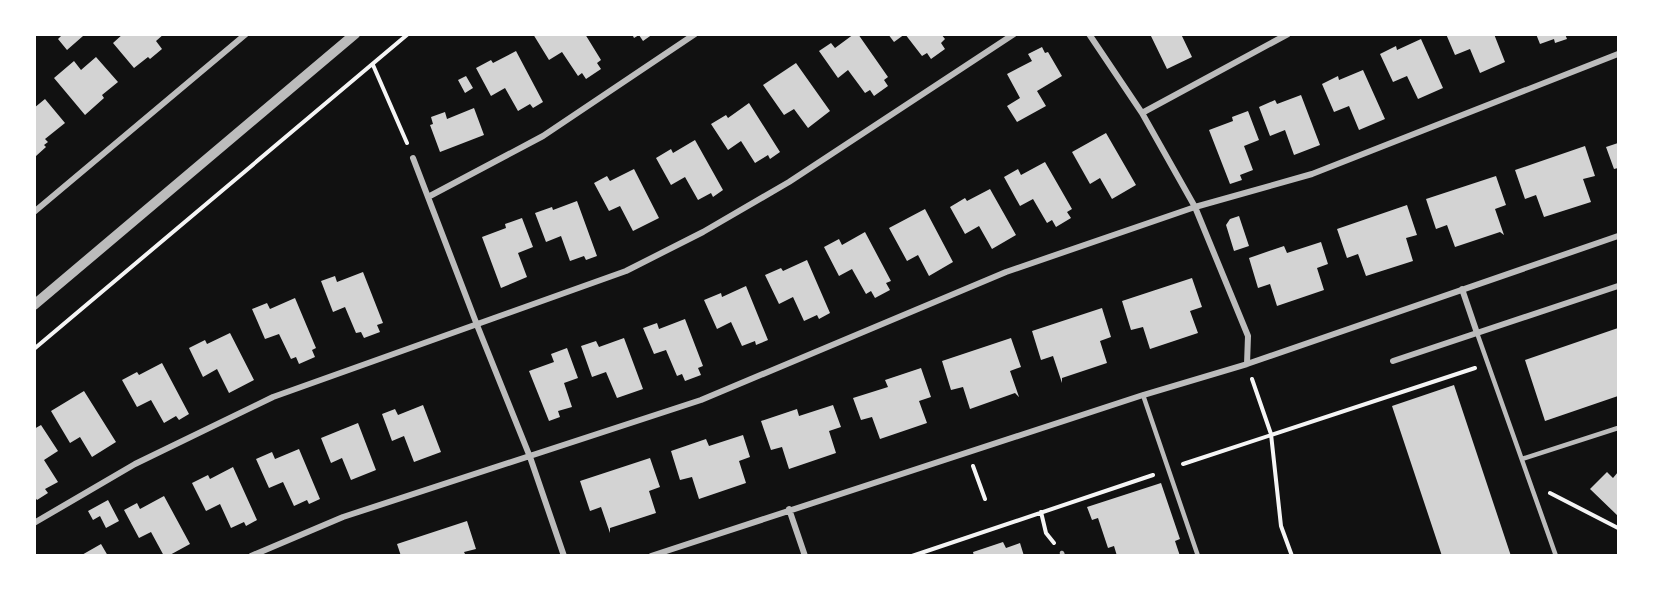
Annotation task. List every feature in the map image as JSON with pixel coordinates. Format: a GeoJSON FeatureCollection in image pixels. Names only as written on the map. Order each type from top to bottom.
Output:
{"type":"FeatureCollection","features":[{"type":"Feature","properties":{"kind":"street"},"geometry":{"type":"LineString","coordinates":[[34,212],[246,34]]}},
{"type":"Feature","properties":{"kind":"street"},"geometry":{"type":"LineString","coordinates":[[34,305],[356,34]]}},
{"type":"Feature","properties":{"kind":"street"},"geometry":{"type":"LineString","coordinates":[[428,197],[543,136],[696,34]]}},
{"type":"Feature","properties":{"kind":"street"},"geometry":{"type":"LineString","coordinates":[[34,523],[135,464],[273,397],[626,271],[703,232],[789,182],[1014,34]]}},
{"type":"Feature","properties":{"kind":"street"},"geometry":{"type":"LineString","coordinates":[[1089,34],[1142,113],[1195,207],[1248,336],[1247,364]]}},
{"type":"Feature","properties":{"kind":"street"},"geometry":{"type":"LineString","coordinates":[[1142,113],[1288,34]]}},
{"type":"Feature","properties":{"kind":"street"},"geometry":{"type":"LineString","coordinates":[[251,555],[343,517],[701,400],[1006,272],[1195,207],[1312,174],[1618,54]]}},
{"type":"Feature","properties":{"kind":"street"},"geometry":{"type":"LineString","coordinates":[[413,158],[530,457],[564,555]]}},
{"type":"Feature","properties":{"kind":"street"},"geometry":{"type":"LineString","coordinates":[[651,555],[969,453],[1143,394],[1247,364],[1618,236]]}},
{"type":"Feature","properties":{"kind":"street"},"geometry":{"type":"LineString","coordinates":[[1393,362],[1618,286]]}},
{"type":"Feature","properties":{"kind":"street"},"geometry":{"type":"LineString","coordinates":[[1462,289],[1477,333]]}},
{"type":"Feature","properties":{"kind":"street"},"geometry":{"type":"LineString","coordinates":[[789,509],[805,555]]}},
{"type":"Feature","properties":{"kind":"lane"},"geometry":{"type":"LineString","coordinates":[[1477,333],[1556,555]]}},
{"type":"Feature","properties":{"kind":"lane"},"geometry":{"type":"LineString","coordinates":[[1143,394],[1198,555]]}},
{"type":"Feature","properties":{"kind":"lane"},"geometry":{"type":"LineString","coordinates":[[1522,459],[1618,428]]}},
{"type":"Feature","properties":{"kind":"path"},"geometry":{"type":"LineString","coordinates":[[34,349],[408,34]]}},
{"type":"Feature","properties":{"kind":"path"},"geometry":{"type":"LineString","coordinates":[[373,64],[413,158]]}},
{"type":"Feature","properties":{"kind":"path"},"geometry":{"type":"LineString","coordinates":[[1247,364],[1271,434],[1281,526],[1292,555]]}},
{"type":"Feature","properties":{"kind":"path"},"geometry":{"type":"LineString","coordinates":[[912,555],[1271,434],[1488,364]]}},
{"type":"Feature","properties":{"kind":"path"},"geometry":{"type":"LineString","coordinates":[[969,453],[985,499]]}},
{"type":"Feature","properties":{"kind":"path"},"geometry":{"type":"LineString","coordinates":[[1532,484],[1618,528]]}},
{"type":"Feature","properties":{"kind":"path"},"geometry":{"type":"LineString","coordinates":[[1041,512],[1046,533]]}},
{"type":"Feature","properties":{"kind":"building"},"geometry":{"type":"Polygon","coordinates":[[[63,34],[83,36],[67,50],[58,39],[63,34]]]}},
{"type":"Feature","properties":{"kind":"building"},"geometry":{"type":"Polygon","coordinates":[[[123,34],[164,34],[156,41],[162,49],[134,68],[113,43],[123,34]]]}},
{"type":"Feature","properties":{"kind":"building"},"geometry":{"type":"Polygon","coordinates":[[[533,34],[585,34],[601,60],[597,63],[601,69],[586,79],[582,73],[578,76],[562,52],[549,60],[533,34]]]}},
{"type":"Feature","properties":{"kind":"building"},"geometry":{"type":"Polygon","coordinates":[[[632,34],[653,34],[643,41],[639,35],[634,38],[632,34]]]}},
{"type":"Feature","properties":{"kind":"building"},"geometry":{"type":"Polygon","coordinates":[[[854,34],[858,34],[888,77],[884,80],[888,86],[874,96],[870,90],[865,93],[848,70],[838,78],[819,51],[831,43],[835,48],[854,34]]]}},
{"type":"Feature","properties":{"kind":"building"},"geometry":{"type":"Polygon","coordinates":[[[888,34],[905,34],[894,42],[888,34]]]}},
{"type":"Feature","properties":{"kind":"building"},"geometry":{"type":"Polygon","coordinates":[[[905,34],[941,34],[945,39],[941,43],[945,49],[931,59],[927,53],[922,56],[905,34]]]}},
{"type":"Feature","properties":{"kind":"building"},"geometry":{"type":"Polygon","coordinates":[[[1150,34],[1181,34],[1192,57],[1167,69],[1150,34]]]}},
{"type":"Feature","properties":{"kind":"building"},"geometry":{"type":"Polygon","coordinates":[[[1446,34],[1494,34],[1505,62],[1480,73],[1470,49],[1455,55],[1446,34]]]}},
{"type":"Feature","properties":{"kind":"building"},"geometry":{"type":"Polygon","coordinates":[[[1536,34],[1565,34],[1567,39],[1555,43],[1554,39],[1540,44],[1536,34]]]}},
{"type":"Feature","properties":{"kind":"building"},"geometry":{"type":"Polygon","coordinates":[[[1421,39],[1443,88],[1418,99],[1407,76],[1393,82],[1380,54],[1396,46],[1397,50],[1421,39]]]}},
{"type":"Feature","properties":{"kind":"building"},"geometry":{"type":"Polygon","coordinates":[[[1042,47],[1045,53],[1048,52],[1062,76],[1037,91],[1046,106],[1017,122],[1007,106],[1020,98],[1007,74],[1032,61],[1028,54],[1042,47]]]}},
{"type":"Feature","properties":{"kind":"building"},"geometry":{"type":"Polygon","coordinates":[[[516,51],[543,102],[533,108],[530,104],[518,111],[505,88],[491,96],[476,68],[491,60],[493,63],[516,51]]]}},
{"type":"Feature","properties":{"kind":"building"},"geometry":{"type":"Polygon","coordinates":[[[96,57],[118,82],[102,95],[104,98],[85,115],[54,78],[74,61],[81,70],[96,57]]]}},
{"type":"Feature","properties":{"kind":"building"},"geometry":{"type":"Polygon","coordinates":[[[796,63],[830,111],[808,128],[794,109],[784,115],[763,85],[796,63]]]}},
{"type":"Feature","properties":{"kind":"building"},"geometry":{"type":"Polygon","coordinates":[[[1363,70],[1385,119],[1359,130],[1349,106],[1334,112],[1322,84],[1338,76],[1339,80],[1363,70]]]}},
{"type":"Feature","properties":{"kind":"building"},"geometry":{"type":"Polygon","coordinates":[[[466,76],[473,88],[465,93],[458,80],[466,76]]]}},
{"type":"Feature","properties":{"kind":"building"},"geometry":{"type":"Polygon","coordinates":[[[1301,95],[1320,145],[1294,155],[1285,130],[1270,136],[1259,107],[1275,100],[1277,104],[1301,95]]]}},
{"type":"Feature","properties":{"kind":"building"},"geometry":{"type":"Polygon","coordinates":[[[45,99],[65,123],[45,139],[48,142],[44,145],[46,147],[36,156],[34,108],[45,99]]]}},
{"type":"Feature","properties":{"kind":"building"},"geometry":{"type":"Polygon","coordinates":[[[749,103],[780,152],[770,159],[768,155],[755,163],[741,141],[728,150],[711,124],[726,115],[728,118],[749,103]]]}},
{"type":"Feature","properties":{"kind":"building"},"geometry":{"type":"Polygon","coordinates":[[[474,108],[484,135],[440,152],[430,125],[433,124],[431,117],[445,112],[447,119],[474,108]]]}},
{"type":"Feature","properties":{"kind":"building"},"geometry":{"type":"Polygon","coordinates":[[[1248,111],[1259,140],[1244,146],[1253,170],[1240,175],[1242,180],[1230,184],[1209,130],[1233,121],[1232,117],[1248,111]]]}},
{"type":"Feature","properties":{"kind":"building"},"geometry":{"type":"Polygon","coordinates":[[[1106,133],[1136,185],[1112,199],[1100,178],[1090,184],[1072,152],[1106,133]]]}},
{"type":"Feature","properties":{"kind":"building"},"geometry":{"type":"Polygon","coordinates":[[[695,140],[723,190],[713,197],[711,193],[698,200],[685,177],[671,185],[656,158],[671,149],[673,153],[695,140]]]}},
{"type":"Feature","properties":{"kind":"building"},"geometry":{"type":"Polygon","coordinates":[[[1618,143],[1618,168],[1614,169],[1606,147],[1618,143]]]}},
{"type":"Feature","properties":{"kind":"building"},"geometry":{"type":"Polygon","coordinates":[[[1585,146],[1595,176],[1583,179],[1591,202],[1544,217],[1536,195],[1525,199],[1515,170],[1585,146]]]}},
{"type":"Feature","properties":{"kind":"building"},"geometry":{"type":"Polygon","coordinates":[[[1045,162],[1072,209],[1067,212],[1071,218],[1056,227],[1052,220],[1047,223],[1033,199],[1020,206],[1004,177],[1018,169],[1021,175],[1045,162]]]}},
{"type":"Feature","properties":{"kind":"building"},"geometry":{"type":"Polygon","coordinates":[[[634,169],[659,218],[633,231],[620,206],[609,211],[594,183],[607,176],[610,181],[634,169]]]}},
{"type":"Feature","properties":{"kind":"building"},"geometry":{"type":"Polygon","coordinates":[[[1496,176],[1506,205],[1495,209],[1504,235],[1500,232],[1455,247],[1447,225],[1436,229],[1426,199],[1496,176]]]}},
{"type":"Feature","properties":{"kind":"building"},"geometry":{"type":"Polygon","coordinates":[[[990,189],[1016,235],[992,249],[979,226],[965,234],[950,207],[965,198],[967,201],[990,189]]]}},
{"type":"Feature","properties":{"kind":"building"},"geometry":{"type":"Polygon","coordinates":[[[577,201],[597,256],[586,260],[584,256],[570,261],[561,236],[546,242],[535,213],[552,207],[553,210],[577,201]]]}},
{"type":"Feature","properties":{"kind":"building"},"geometry":{"type":"Polygon","coordinates":[[[1407,205],[1417,235],[1406,238],[1413,261],[1366,276],[1358,254],[1347,258],[1337,229],[1407,205]]]}},
{"type":"Feature","properties":{"kind":"building"},"geometry":{"type":"Polygon","coordinates":[[[925,209],[953,262],[929,276],[918,255],[907,261],[889,228],[925,209]]]}},
{"type":"Feature","properties":{"kind":"building"},"geometry":{"type":"Polygon","coordinates":[[[1239,216],[1249,246],[1234,251],[1226,225],[1230,219],[1239,216]]]}},
{"type":"Feature","properties":{"kind":"building"},"geometry":{"type":"Polygon","coordinates":[[[522,218],[533,247],[518,253],[527,277],[501,288],[482,237],[506,228],[505,224],[522,218]]]}},
{"type":"Feature","properties":{"kind":"building"},"geometry":{"type":"Polygon","coordinates":[[[865,232],[891,281],[886,283],[890,290],[875,298],[871,291],[866,294],[852,269],[839,276],[824,247],[839,239],[842,245],[865,232]]]}},
{"type":"Feature","properties":{"kind":"building"},"geometry":{"type":"Polygon","coordinates":[[[1321,242],[1328,264],[1317,268],[1324,290],[1277,306],[1270,284],[1258,288],[1249,258],[1284,246],[1287,253],[1321,242]]]}},
{"type":"Feature","properties":{"kind":"building"},"geometry":{"type":"Polygon","coordinates":[[[807,260],[830,313],[819,319],[817,315],[804,321],[793,297],[779,304],[765,275],[781,268],[783,271],[807,260]]]}},
{"type":"Feature","properties":{"kind":"building"},"geometry":{"type":"Polygon","coordinates":[[[363,272],[383,323],[377,325],[380,332],[364,338],[361,332],[356,333],[345,307],[333,312],[321,281],[335,276],[337,282],[363,272]]]}},
{"type":"Feature","properties":{"kind":"building"},"geometry":{"type":"Polygon","coordinates":[[[1192,278],[1202,307],[1190,311],[1198,333],[1150,349],[1143,327],[1131,330],[1122,301],[1192,278]]]}},
{"type":"Feature","properties":{"kind":"building"},"geometry":{"type":"Polygon","coordinates":[[[746,286],[768,340],[756,345],[755,341],[742,346],[731,322],[717,329],[704,300],[721,293],[722,297],[746,286]]]}},
{"type":"Feature","properties":{"kind":"building"},"geometry":{"type":"Polygon","coordinates":[[[295,298],[316,348],[312,350],[315,357],[299,364],[296,357],[291,359],[279,334],[265,339],[252,309],[267,303],[270,309],[295,298]]]}},
{"type":"Feature","properties":{"kind":"building"},"geometry":{"type":"Polygon","coordinates":[[[1102,308],[1111,337],[1100,341],[1107,363],[1062,378],[1062,383],[1053,356],[1041,360],[1032,331],[1102,308]]]}},
{"type":"Feature","properties":{"kind":"building"},"geometry":{"type":"Polygon","coordinates":[[[685,319],[703,366],[698,368],[701,375],[685,381],[682,374],[677,376],[666,350],[654,354],[643,328],[657,323],[659,329],[685,319]]]}},
{"type":"Feature","properties":{"kind":"building"},"geometry":{"type":"Polygon","coordinates":[[[1618,328],[1618,396],[1545,421],[1525,360],[1618,328]]]}},
{"type":"Feature","properties":{"kind":"building"},"geometry":{"type":"Polygon","coordinates":[[[230,333],[254,380],[229,393],[217,369],[203,377],[189,348],[205,340],[207,344],[230,333]]]}},
{"type":"Feature","properties":{"kind":"building"},"geometry":{"type":"Polygon","coordinates":[[[624,338],[643,389],[617,398],[606,372],[592,377],[581,346],[596,341],[599,347],[624,338]]]}},
{"type":"Feature","properties":{"kind":"building"},"geometry":{"type":"Polygon","coordinates":[[[1011,338],[1021,367],[1010,371],[1019,397],[1015,393],[970,409],[963,387],[951,390],[942,361],[1011,338]]]}},
{"type":"Feature","properties":{"kind":"building"},"geometry":{"type":"Polygon","coordinates":[[[567,348],[578,378],[564,383],[572,407],[558,411],[560,417],[549,421],[529,371],[554,362],[551,354],[567,348]]]}},
{"type":"Feature","properties":{"kind":"building"},"geometry":{"type":"Polygon","coordinates":[[[162,363],[189,414],[179,420],[176,416],[164,423],[151,400],[137,407],[122,380],[137,372],[139,375],[162,363]]]}},
{"type":"Feature","properties":{"kind":"building"},"geometry":{"type":"Polygon","coordinates":[[[921,368],[931,397],[919,401],[927,423],[880,439],[872,417],[861,420],[853,398],[888,387],[885,380],[921,368]]]}},
{"type":"Feature","properties":{"kind":"building"},"geometry":{"type":"Polygon","coordinates":[[[1454,385],[1511,556],[1442,556],[1392,406],[1454,385]]]}},
{"type":"Feature","properties":{"kind":"building"},"geometry":{"type":"Polygon","coordinates":[[[84,391],[116,442],[92,457],[80,437],[70,443],[51,411],[84,391]]]}},
{"type":"Feature","properties":{"kind":"building"},"geometry":{"type":"Polygon","coordinates":[[[423,405],[441,452],[414,462],[404,436],[392,441],[382,414],[395,409],[398,415],[423,405]]]}},
{"type":"Feature","properties":{"kind":"building"},"geometry":{"type":"Polygon","coordinates":[[[833,405],[841,427],[829,431],[836,453],[789,469],[782,447],[771,450],[761,421],[797,409],[799,416],[833,405]]]}},
{"type":"Feature","properties":{"kind":"building"},"geometry":{"type":"Polygon","coordinates":[[[358,423],[376,470],[351,480],[342,458],[331,463],[321,438],[358,423]]]}},
{"type":"Feature","properties":{"kind":"building"},"geometry":{"type":"Polygon","coordinates":[[[41,425],[58,451],[44,460],[58,482],[45,489],[48,493],[37,500],[34,496],[34,429],[41,425]]]}},
{"type":"Feature","properties":{"kind":"building"},"geometry":{"type":"Polygon","coordinates":[[[743,435],[750,457],[739,461],[746,483],[699,499],[692,477],[680,480],[671,451],[706,439],[709,446],[743,435]]]}},
{"type":"Feature","properties":{"kind":"building"},"geometry":{"type":"Polygon","coordinates":[[[299,449],[320,499],[309,504],[307,500],[294,506],[283,482],[269,488],[256,459],[272,452],[275,459],[299,449]]]}},
{"type":"Feature","properties":{"kind":"building"},"geometry":{"type":"Polygon","coordinates":[[[650,458],[660,487],[649,491],[656,513],[610,528],[610,533],[601,507],[590,511],[580,481],[650,458]]]}},
{"type":"Feature","properties":{"kind":"building"},"geometry":{"type":"Polygon","coordinates":[[[233,467],[257,520],[246,526],[244,522],[231,528],[220,504],[206,511],[192,483],[208,475],[210,479],[233,467]]]}},
{"type":"Feature","properties":{"kind":"building"},"geometry":{"type":"Polygon","coordinates":[[[1607,472],[1613,478],[1618,472],[1618,516],[1590,489],[1607,472]]]}},
{"type":"Feature","properties":{"kind":"building"},"geometry":{"type":"Polygon","coordinates":[[[1161,483],[1180,539],[1175,541],[1180,556],[1117,556],[1114,546],[1108,548],[1098,518],[1092,520],[1087,507],[1161,483]]]}},
{"type":"Feature","properties":{"kind":"building"},"geometry":{"type":"Polygon","coordinates":[[[164,496],[190,544],[168,556],[164,556],[151,532],[139,538],[124,510],[137,503],[140,509],[164,496]]]}},
{"type":"Feature","properties":{"kind":"building"},"geometry":{"type":"Polygon","coordinates":[[[108,500],[119,521],[106,528],[100,516],[93,520],[88,511],[108,500]]]}},
{"type":"Feature","properties":{"kind":"building"},"geometry":{"type":"Polygon","coordinates":[[[467,521],[476,549],[464,552],[466,556],[401,556],[397,544],[467,521]]]}},
{"type":"Feature","properties":{"kind":"building"},"geometry":{"type":"Polygon","coordinates":[[[1003,542],[1006,548],[1020,543],[1024,556],[974,556],[973,552],[1003,542]]]}},
{"type":"Feature","properties":{"kind":"building"},"geometry":{"type":"Polygon","coordinates":[[[101,544],[108,556],[80,556],[101,544]]]}}]}
